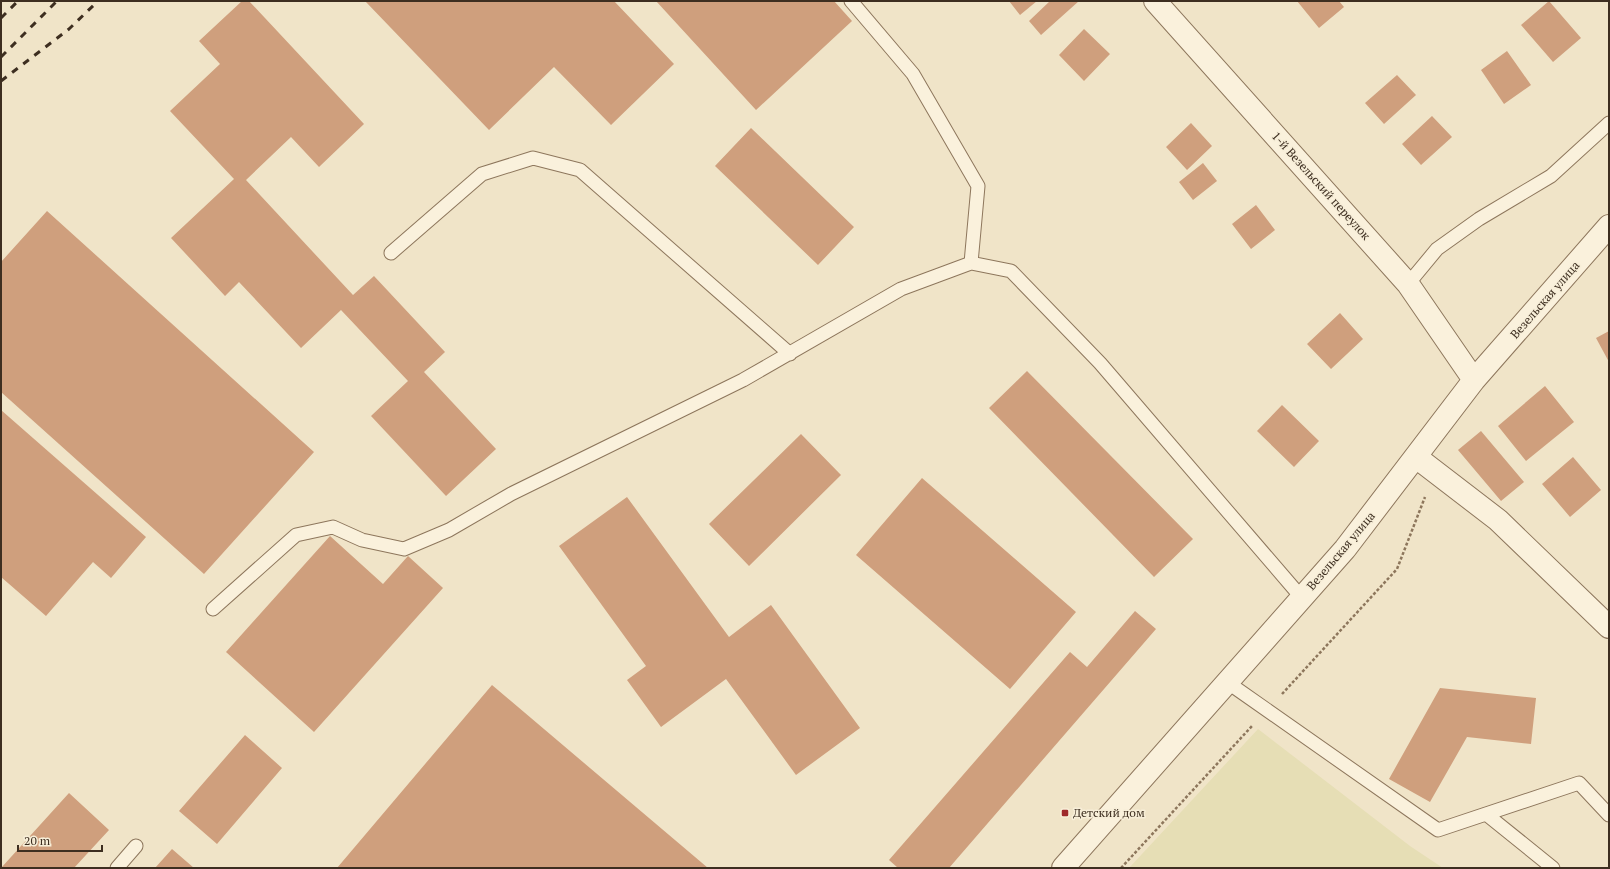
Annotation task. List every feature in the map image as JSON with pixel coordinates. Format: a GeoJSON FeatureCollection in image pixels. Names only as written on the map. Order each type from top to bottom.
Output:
{"type":"FeatureCollection","features":[{"type":"Feature","properties":{"kind":"street","name":"1-й Везельский переулок"},"geometry":{"type":"LineString","coordinates":[[1155,1],[1408,284],[1474,380]]}},
{"type":"Feature","properties":{"kind":"street","name":"Везельская улица"},"geometry":{"type":"LineString","coordinates":[[1063,868],[1345,548],[1474,380],[1609,226]]}},
{"type":"Feature","properties":{"kind":"street"},"geometry":{"type":"LineString","coordinates":[[1416,457],[1498,520],[1609,627]]}},
{"type":"Feature","properties":{"kind":"lane"},"geometry":{"type":"LineString","coordinates":[[851,1],[913,74],[978,186],[971,263]]}},
{"type":"Feature","properties":{"kind":"lane"},"geometry":{"type":"LineString","coordinates":[[1408,284],[1437,249],[1479,219],[1551,176],[1609,122]]}},
{"type":"Feature","properties":{"kind":"lane"},"geometry":{"type":"LineString","coordinates":[[391,253],[482,174],[533,158],[580,170],[790,354]]}},
{"type":"Feature","properties":{"kind":"lane"},"geometry":{"type":"LineString","coordinates":[[213,609],[296,535],[333,527],[362,540],[404,549],[449,530],[511,494],[743,380],[901,289],[971,263],[1011,271],[1100,363],[1302,598]]}},
{"type":"Feature","properties":{"kind":"lane"},"geometry":{"type":"LineString","coordinates":[[1227,682],[1438,830],[1579,783],[1609,815]]}},
{"type":"Feature","properties":{"kind":"lane"},"geometry":{"type":"LineString","coordinates":[[1486,814],[1553,868]]}},
{"type":"Feature","properties":{"kind":"lane"},"geometry":{"type":"LineString","coordinates":[[117,868],[136,846]]}},
{"type":"Feature","properties":{"kind":"path"},"geometry":{"type":"LineString","coordinates":[[1121,868],[1397,568],[1425,497]]}},
{"type":"Feature","properties":{"kind":"shaded area"},"geometry":{"type":"Polygon","coordinates":[[[1258,729],[1410,846],[1443,868],[1129,868],[1258,729]]]}},
{"type":"Feature","properties":{"kind":"building"},"geometry":{"type":"Polygon","coordinates":[[[242,1],[249,1],[364,124],[319,167],[291,137],[246,180],[353,295],[374,276],[445,352],[424,372],[496,449],[446,496],[371,416],[408,381],[341,310],[301,348],[239,282],[225,296],[171,238],[234,179],[170,111],[220,64],[199,41],[242,1]]]}},
{"type":"Feature","properties":{"kind":"building"},"geometry":{"type":"Polygon","coordinates":[[[365,1],[614,1],[674,64],[611,125],[554,67],[489,130],[365,1]]]}},
{"type":"Feature","properties":{"kind":"building"},"geometry":{"type":"Polygon","coordinates":[[[656,1],[834,1],[852,21],[756,110],[656,1]]]}},
{"type":"Feature","properties":{"kind":"building"},"geometry":{"type":"Polygon","coordinates":[[[1009,1],[1037,1],[1020,15],[1009,1]]]}},
{"type":"Feature","properties":{"kind":"building"},"geometry":{"type":"Polygon","coordinates":[[[1050,1],[1079,1],[1041,35],[1029,21],[1050,1]]]}},
{"type":"Feature","properties":{"kind":"building"},"geometry":{"type":"Polygon","coordinates":[[[1297,1],[1339,1],[1344,7],[1319,28],[1297,1]]]}},
{"type":"Feature","properties":{"kind":"building"},"geometry":{"type":"Polygon","coordinates":[[[1549,1],[1581,38],[1553,62],[1521,25],[1549,1]]]}},
{"type":"Feature","properties":{"kind":"building"},"geometry":{"type":"Polygon","coordinates":[[[1084,29],[1110,54],[1084,81],[1059,55],[1084,29]]]}},
{"type":"Feature","properties":{"kind":"building"},"geometry":{"type":"Polygon","coordinates":[[[1507,51],[1531,85],[1504,104],[1481,70],[1507,51]]]}},
{"type":"Feature","properties":{"kind":"building"},"geometry":{"type":"Polygon","coordinates":[[[1397,75],[1416,95],[1384,124],[1365,103],[1397,75]]]}},
{"type":"Feature","properties":{"kind":"building"},"geometry":{"type":"Polygon","coordinates":[[[1432,116],[1452,137],[1421,165],[1402,144],[1432,116]]]}},
{"type":"Feature","properties":{"kind":"building"},"geometry":{"type":"Polygon","coordinates":[[[1191,123],[1212,146],[1187,170],[1166,147],[1191,123]]]}},
{"type":"Feature","properties":{"kind":"building"},"geometry":{"type":"Polygon","coordinates":[[[751,128],[854,227],[818,265],[715,166],[751,128]]]}},
{"type":"Feature","properties":{"kind":"building"},"geometry":{"type":"Polygon","coordinates":[[[1203,163],[1217,181],[1193,200],[1179,182],[1203,163]]]}},
{"type":"Feature","properties":{"kind":"building"},"geometry":{"type":"Polygon","coordinates":[[[1256,205],[1275,230],[1251,249],[1232,224],[1256,205]]]}},
{"type":"Feature","properties":{"kind":"building"},"geometry":{"type":"Polygon","coordinates":[[[47,211],[314,452],[204,574],[1,392],[1,262],[47,211]]]}},
{"type":"Feature","properties":{"kind":"building"},"geometry":{"type":"Polygon","coordinates":[[[1340,313],[1363,339],[1331,369],[1307,344],[1340,313]]]}},
{"type":"Feature","properties":{"kind":"building"},"geometry":{"type":"Polygon","coordinates":[[[1609,331],[1609,362],[1596,338],[1609,331]]]}},
{"type":"Feature","properties":{"kind":"building"},"geometry":{"type":"Polygon","coordinates":[[[1027,371],[1193,539],[1154,577],[989,408],[1027,371]]]}},
{"type":"Feature","properties":{"kind":"building"},"geometry":{"type":"Polygon","coordinates":[[[1545,386],[1574,422],[1526,461],[1498,426],[1545,386]]]}},
{"type":"Feature","properties":{"kind":"building"},"geometry":{"type":"Polygon","coordinates":[[[1282,405],[1319,441],[1294,467],[1257,431],[1282,405]]]}},
{"type":"Feature","properties":{"kind":"building"},"geometry":{"type":"Polygon","coordinates":[[[1,410],[146,537],[111,578],[93,562],[46,616],[1,577],[1,410]]]}},
{"type":"Feature","properties":{"kind":"building"},"geometry":{"type":"Polygon","coordinates":[[[1481,431],[1524,482],[1501,501],[1458,450],[1481,431]]]}},
{"type":"Feature","properties":{"kind":"building"},"geometry":{"type":"Polygon","coordinates":[[[801,434],[841,475],[749,566],[709,524],[801,434]]]}},
{"type":"Feature","properties":{"kind":"building"},"geometry":{"type":"Polygon","coordinates":[[[1573,457],[1601,490],[1570,517],[1542,484],[1573,457]]]}},
{"type":"Feature","properties":{"kind":"building"},"geometry":{"type":"Polygon","coordinates":[[[922,478],[1076,612],[1010,689],[856,555],[922,478]]]}},
{"type":"Feature","properties":{"kind":"building"},"geometry":{"type":"Polygon","coordinates":[[[627,497],[729,637],[771,605],[860,728],[796,775],[726,679],[661,727],[627,680],[646,666],[559,546],[627,497]]]}},
{"type":"Feature","properties":{"kind":"building"},"geometry":{"type":"Polygon","coordinates":[[[330,536],[383,584],[408,556],[443,588],[314,732],[226,652],[330,536]]]}},
{"type":"Feature","properties":{"kind":"building"},"geometry":{"type":"Polygon","coordinates":[[[1135,611],[1156,629],[949,868],[898,868],[889,860],[1070,652],[1087,667],[1135,611]]]}},
{"type":"Feature","properties":{"kind":"building"},"geometry":{"type":"Polygon","coordinates":[[[492,685],[708,868],[337,868],[492,685]]]}},
{"type":"Feature","properties":{"kind":"building"},"geometry":{"type":"Polygon","coordinates":[[[1440,688],[1536,698],[1531,744],[1467,737],[1430,802],[1389,779],[1440,688]]]}},
{"type":"Feature","properties":{"kind":"building"},"geometry":{"type":"Polygon","coordinates":[[[245,735],[282,768],[217,844],[179,811],[245,735]]]}},
{"type":"Feature","properties":{"kind":"building"},"geometry":{"type":"Polygon","coordinates":[[[69,793],[109,830],[74,868],[1,868],[69,793]]]}},
{"type":"Feature","properties":{"kind":"building"},"geometry":{"type":"Polygon","coordinates":[[[172,849],[194,868],[155,868],[172,849]]]}},
{"type":"Feature","properties":{"kind":"railway"},"geometry":{"type":"LineString","coordinates":[[1,18],[18,1]]}},
{"type":"Feature","properties":{"kind":"railway"},"geometry":{"type":"LineString","coordinates":[[1,57],[57,1]]}},
{"type":"Feature","properties":{"kind":"railway"},"geometry":{"type":"LineString","coordinates":[[1,81],[69,29],[98,1]]}},
{"type":"Feature","properties":{"kind":"place","name":"Детский дом"},"geometry":{"type":"Point","coordinates":[1065,813]}}]}
